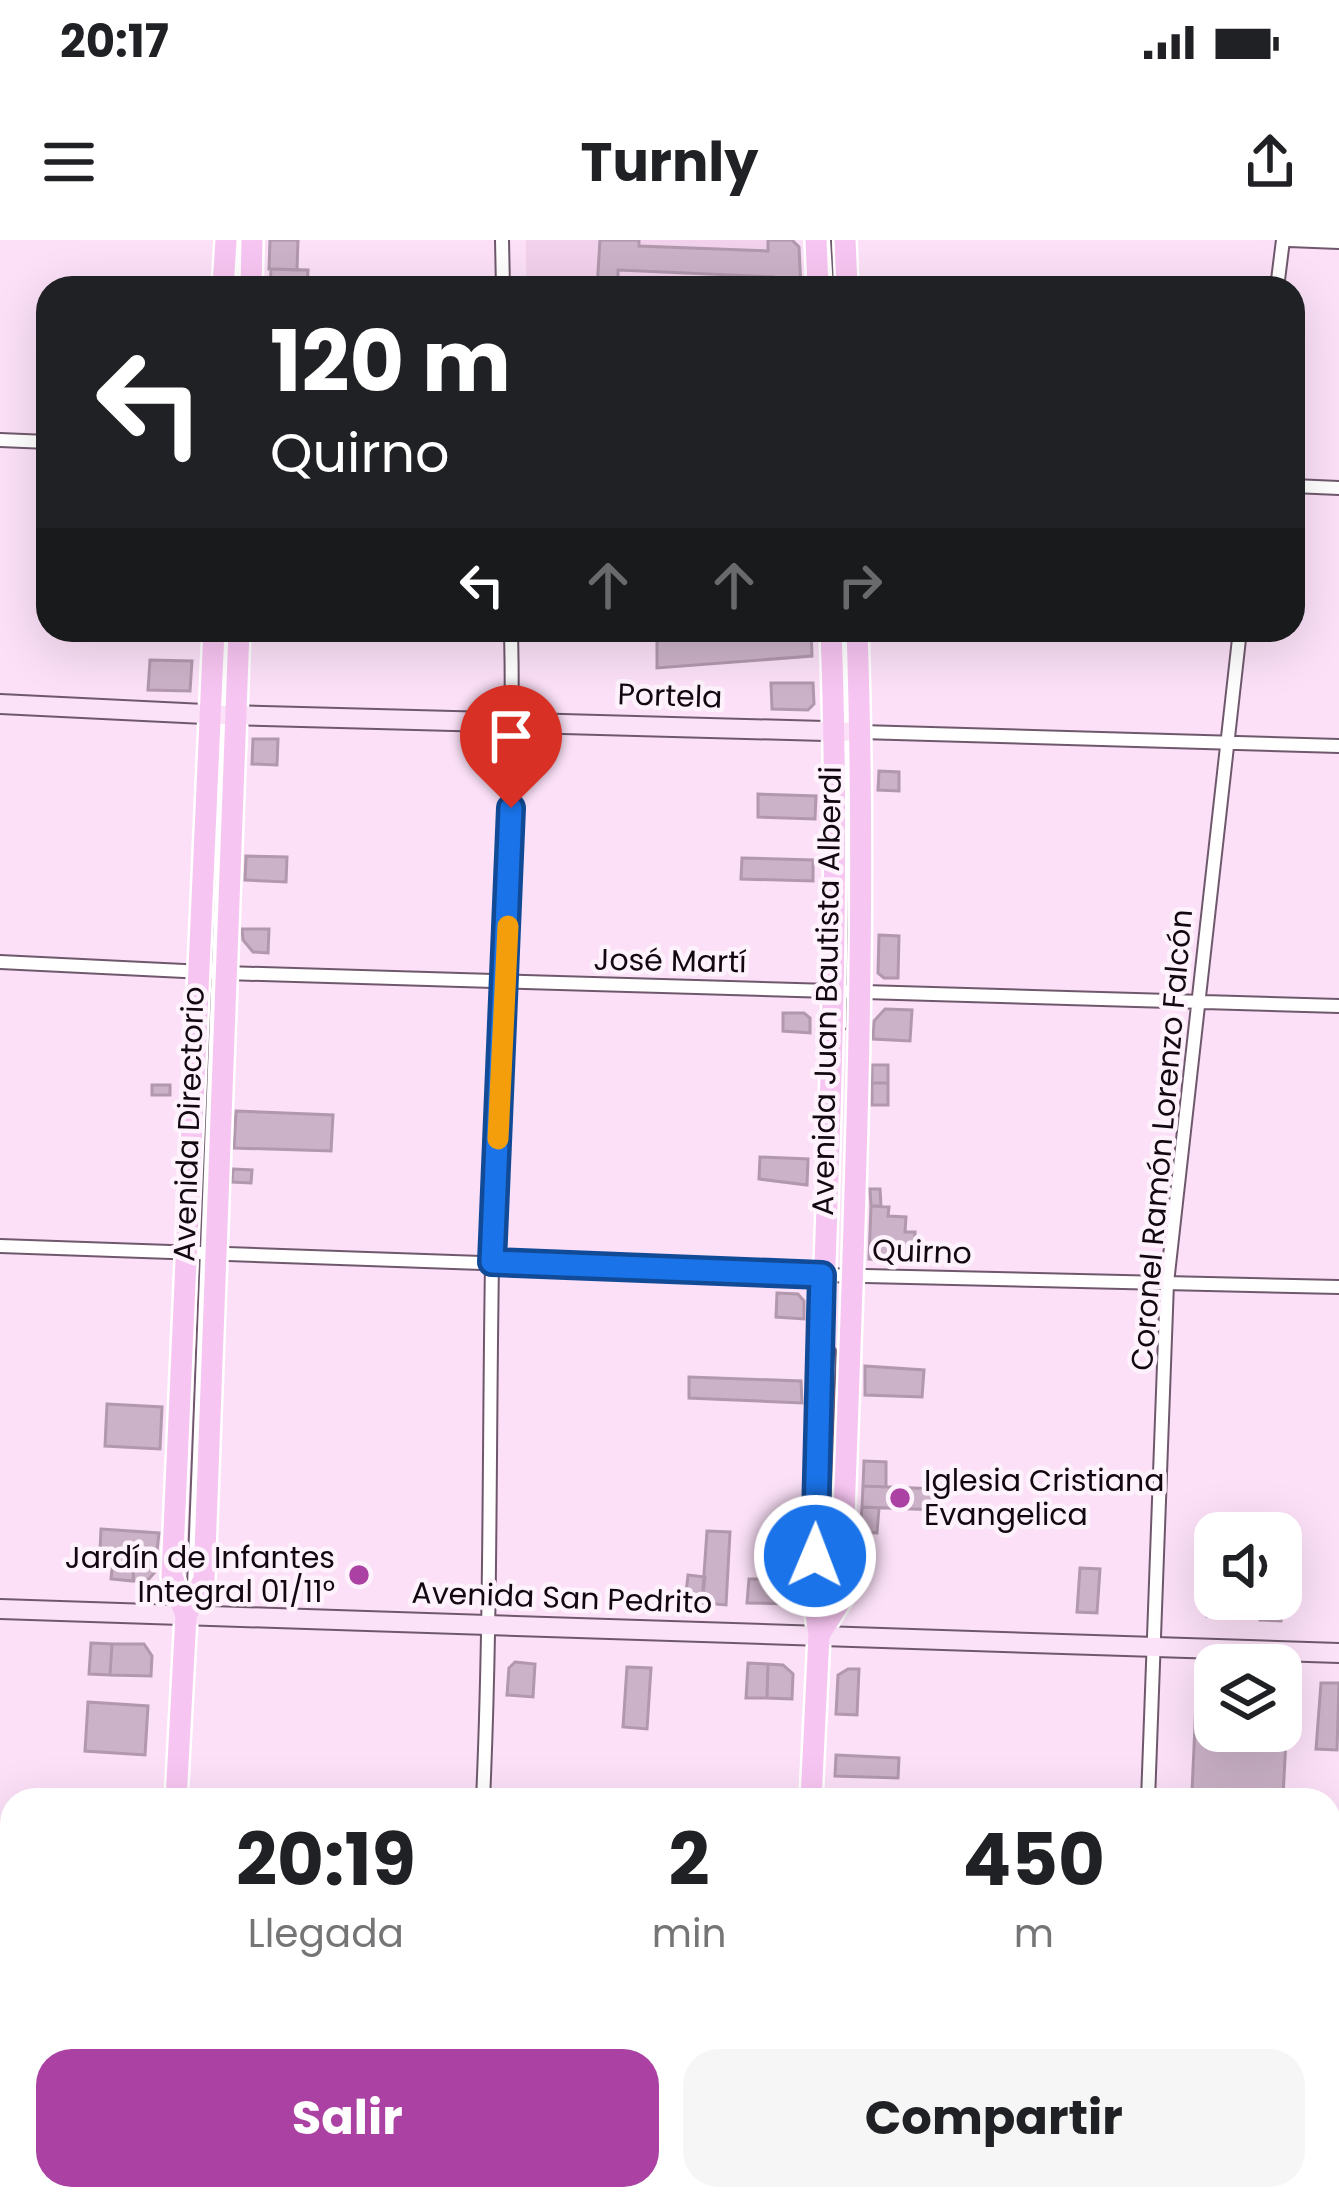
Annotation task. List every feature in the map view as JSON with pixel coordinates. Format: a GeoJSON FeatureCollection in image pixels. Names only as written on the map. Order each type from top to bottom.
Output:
{"type":"FeatureCollection","features":[{"type":"Feature","properties":{"kind":"main road"},"geometry":{"type":"LineString","coordinates":[[224,276],[226,240]]}},
{"type":"Feature","properties":{"kind":"main road"},"geometry":{"type":"LineString","coordinates":[[251,276],[252,240]]}},
{"type":"Feature","properties":{"kind":"main road"},"geometry":{"type":"LineString","coordinates":[[816,240],[818,276]]}},
{"type":"Feature","properties":{"kind":"main road"},"geometry":{"type":"LineString","coordinates":[[845,240],[846,276]]}},
{"type":"Feature","properties":{"kind":"main road","name":"Avenida Directorio"},"geometry":{"type":"LineString","coordinates":[[213,971],[235,740],[224,715],[215,642]]}},
{"type":"Feature","properties":{"kind":"main road","name":"Avenida Directorio"},"geometry":{"type":"LineString","coordinates":[[186,1616],[204,1579],[202,1253],[224,715],[237,642]]}},
{"type":"Feature","properties":{"kind":"main road","name":"Avenida Juan Bautista Alberdi"},"geometry":{"type":"LineString","coordinates":[[833,642],[848,732]]}},
{"type":"Feature","properties":{"kind":"main road","name":"Avenida Juan Bautista Alberdi"},"geometry":{"type":"LineString","coordinates":[[812,1788],[820,1635],[814,1599],[836,1274],[848,732],[856,642]]}},
{"type":"Feature","properties":{"kind":"main road","name":"Portela"},"geometry":{"type":"LineString","coordinates":[[0,704],[224,715],[848,732]]}},
{"type":"Feature","properties":{"kind":"main road","name":"Avenida Directorio"},"geometry":{"type":"LineString","coordinates":[[177,1788],[186,1616],[172,1576],[202,1253]]}},
{"type":"Feature","properties":{"kind":"main road","name":"Avenida San Pedrito"},"geometry":{"type":"LineString","coordinates":[[0,1609],[1339,1653]]}},
{"type":"Feature","properties":{"kind":"street"},"geometry":{"type":"LineString","coordinates":[[502,240],[503,276]]}},
{"type":"Feature","properties":{"kind":"street"},"geometry":{"type":"LineString","coordinates":[[1279,276],[1286,240],[1339,242]]}},
{"type":"Feature","properties":{"kind":"street"},"geometry":{"type":"LineString","coordinates":[[0,440],[36,442]]}},
{"type":"Feature","properties":{"kind":"street"},"geometry":{"type":"LineString","coordinates":[[1305,487],[1339,488]]}},
{"type":"Feature","properties":{"kind":"street"},"geometry":{"type":"LineString","coordinates":[[484,1788],[491,1626],[492,1262],[506,981],[511,642]]}},
{"type":"Feature","properties":{"kind":"street","name":"Coronel Ramón Lorenzo Falcón"},"geometry":{"type":"LineString","coordinates":[[1148,1788],[1167,1282],[1239,642]]}},
{"type":"Feature","properties":{"kind":"street","name":"Portela"},"geometry":{"type":"LineString","coordinates":[[848,732],[1339,746]]}},
{"type":"Feature","properties":{"kind":"street","name":"José Martí"},"geometry":{"type":"LineString","coordinates":[[0,962],[1339,1006]]}},
{"type":"Feature","properties":{"kind":"street","name":"Quirno"},"geometry":{"type":"LineString","coordinates":[[0,1246],[1339,1287]]}},
{"type":"Feature","properties":{"kind":"lane"},"geometry":{"type":"LineString","coordinates":[[238,276],[239,240]]}},
{"type":"Feature","properties":{"kind":"lane"},"geometry":{"type":"LineString","coordinates":[[827,240],[829,276]]}},
{"type":"Feature","properties":{"kind":"lane"},"geometry":{"type":"LineString","coordinates":[[224,715],[227,642]]}},
{"type":"Feature","properties":{"kind":"lane"},"geometry":{"type":"LineString","coordinates":[[844,642],[848,732]]}},
{"type":"Feature","properties":{"kind":"shaded area"},"geometry":{"type":"Polygon","coordinates":[[[526,240],[792,240],[799,247],[800,276],[526,276],[526,240]]]}},
{"type":"Feature","properties":{"kind":"building"},"geometry":{"type":"Polygon","coordinates":[[[270,240],[298,240],[297,270],[269,269],[270,240]]]}},
{"type":"Feature","properties":{"kind":"building"},"geometry":{"type":"Polygon","coordinates":[[[600,240],[768,251],[768,240],[792,240],[799,247],[800,276],[618,270],[618,276],[598,276],[600,240]]]}},
{"type":"Feature","properties":{"kind":"building"},"geometry":{"type":"Polygon","coordinates":[[[271,269],[308,270],[308,276],[271,276],[271,269]]]}},
{"type":"Feature","properties":{"kind":"building"},"geometry":{"type":"Polygon","coordinates":[[[657,642],[811,642],[812,656],[657,668],[657,642]]]}},
{"type":"Feature","properties":{"kind":"building"},"geometry":{"type":"Polygon","coordinates":[[[150,660],[192,661],[190,691],[148,690],[150,660]]]}},
{"type":"Feature","properties":{"kind":"building"},"geometry":{"type":"Polygon","coordinates":[[[771,683],[813,683],[814,704],[808,710],[772,709],[771,683]]]}},
{"type":"Feature","properties":{"kind":"building"},"geometry":{"type":"Polygon","coordinates":[[[253,739],[278,739],[277,765],[252,764],[253,739]]]}},
{"type":"Feature","properties":{"kind":"building"},"geometry":{"type":"Polygon","coordinates":[[[879,771],[899,772],[899,791],[878,790],[879,771]]]}},
{"type":"Feature","properties":{"kind":"building"},"geometry":{"type":"Polygon","coordinates":[[[758,794],[816,796],[815,819],[758,817],[758,794]]]}},
{"type":"Feature","properties":{"kind":"building"},"geometry":{"type":"Polygon","coordinates":[[[246,856],[287,857],[286,882],[245,880],[246,856]]]}},
{"type":"Feature","properties":{"kind":"building"},"geometry":{"type":"Polygon","coordinates":[[[742,858],[813,860],[813,881],[741,879],[742,858]]]}},
{"type":"Feature","properties":{"kind":"building"},"geometry":{"type":"Polygon","coordinates":[[[242,929],[269,929],[268,953],[253,952],[243,940],[242,929]]]}},
{"type":"Feature","properties":{"kind":"building"},"geometry":{"type":"Polygon","coordinates":[[[879,935],[899,936],[898,978],[878,973],[879,935]]]}},
{"type":"Feature","properties":{"kind":"building"},"geometry":{"type":"Polygon","coordinates":[[[885,1009],[912,1010],[910,1041],[873,1039],[874,1021],[885,1009]]]}},
{"type":"Feature","properties":{"kind":"building"},"geometry":{"type":"Polygon","coordinates":[[[783,1013],[804,1013],[810,1018],[810,1033],[783,1031],[783,1013]]]}},
{"type":"Feature","properties":{"kind":"building"},"geometry":{"type":"Polygon","coordinates":[[[872,1065],[888,1065],[888,1083],[872,1083],[872,1065]]]}},
{"type":"Feature","properties":{"kind":"building"},"geometry":{"type":"Polygon","coordinates":[[[872,1083],[888,1083],[888,1105],[872,1105],[872,1083]]]}},
{"type":"Feature","properties":{"kind":"building"},"geometry":{"type":"Polygon","coordinates":[[[152,1085],[170,1085],[170,1095],[152,1095],[152,1085]]]}},
{"type":"Feature","properties":{"kind":"building"},"geometry":{"type":"Polygon","coordinates":[[[236,1111],[333,1115],[331,1151],[234,1148],[236,1111]]]}},
{"type":"Feature","properties":{"kind":"building"},"geometry":{"type":"Polygon","coordinates":[[[760,1157],[808,1159],[807,1185],[759,1179],[760,1157]]]}},
{"type":"Feature","properties":{"kind":"building"},"geometry":{"type":"Polygon","coordinates":[[[233,1169],[252,1170],[251,1183],[232,1182],[233,1169]]]}},
{"type":"Feature","properties":{"kind":"building"},"geometry":{"type":"Polygon","coordinates":[[[870,1189],[880,1189],[881,1206],[871,1206],[870,1189]]]}},
{"type":"Feature","properties":{"kind":"building"},"geometry":{"type":"Polygon","coordinates":[[[871,1206],[889,1207],[888,1216],[906,1217],[905,1232],[915,1232],[914,1261],[869,1259],[871,1206]]]}},
{"type":"Feature","properties":{"kind":"building"},"geometry":{"type":"Polygon","coordinates":[[[777,1293],[798,1294],[804,1301],[804,1319],[776,1317],[777,1293]]]}},
{"type":"Feature","properties":{"kind":"building"},"geometry":{"type":"Polygon","coordinates":[[[865,1366],[924,1370],[922,1397],[865,1395],[865,1366]]]}},
{"type":"Feature","properties":{"kind":"building"},"geometry":{"type":"Polygon","coordinates":[[[689,1377],[801,1381],[802,1403],[689,1398],[689,1377]]]}},
{"type":"Feature","properties":{"kind":"building"},"geometry":{"type":"Polygon","coordinates":[[[107,1404],[162,1407],[160,1449],[105,1446],[107,1404]]]}},
{"type":"Feature","properties":{"kind":"building"},"geometry":{"type":"Polygon","coordinates":[[[864,1461],[886,1462],[886,1487],[863,1486],[864,1461]]]}},
{"type":"Feature","properties":{"kind":"building","name":"Iglesia Cristiana Evangelica"},"geometry":{"type":"Polygon","coordinates":[[[863,1486],[938,1489],[937,1510],[862,1507],[863,1486]]]}},
{"type":"Feature","properties":{"kind":"building"},"geometry":{"type":"Polygon","coordinates":[[[862,1507],[879,1508],[877,1533],[860,1532],[862,1507]]]}},
{"type":"Feature","properties":{"kind":"building"},"geometry":{"type":"Polygon","coordinates":[[[101,1529],[159,1533],[157,1551],[100,1550],[101,1529]]]}},
{"type":"Feature","properties":{"kind":"building"},"geometry":{"type":"Polygon","coordinates":[[[707,1531],[730,1532],[726,1605],[702,1603],[707,1531]]]}},
{"type":"Feature","properties":{"kind":"building"},"geometry":{"type":"Polygon","coordinates":[[[114,1549],[135,1550],[133,1581],[111,1579],[114,1549]]]}},
{"type":"Feature","properties":{"kind":"building"},"geometry":{"type":"Polygon","coordinates":[[[135,1550],[157,1551],[155,1572],[148,1580],[133,1581],[135,1550]]]}},
{"type":"Feature","properties":{"kind":"building"},"geometry":{"type":"Polygon","coordinates":[[[1080,1568],[1100,1569],[1097,1613],[1077,1612],[1080,1568]]]}},
{"type":"Feature","properties":{"kind":"building"},"geometry":{"type":"Polygon","coordinates":[[[688,1575],[705,1577],[702,1603],[685,1602],[688,1575]]]}},
{"type":"Feature","properties":{"kind":"building"},"geometry":{"type":"Polygon","coordinates":[[[749,1579],[797,1579],[795,1604],[747,1603],[749,1579]]]}},
{"type":"Feature","properties":{"kind":"building"},"geometry":{"type":"Polygon","coordinates":[[[91,1643],[112,1644],[110,1675],[89,1674],[91,1643]]]}},
{"type":"Feature","properties":{"kind":"building"},"geometry":{"type":"Polygon","coordinates":[[[112,1644],[144,1644],[152,1656],[151,1676],[110,1675],[112,1644]]]}},
{"type":"Feature","properties":{"kind":"building"},"geometry":{"type":"Polygon","coordinates":[[[515,1662],[535,1664],[533,1697],[507,1695],[509,1668],[515,1662]]]}},
{"type":"Feature","properties":{"kind":"building"},"geometry":{"type":"Polygon","coordinates":[[[748,1663],[768,1664],[767,1698],[746,1698],[748,1663]]]}},
{"type":"Feature","properties":{"kind":"building"},"geometry":{"type":"Polygon","coordinates":[[[768,1664],[783,1665],[793,1674],[792,1699],[767,1698],[768,1664]]]}},
{"type":"Feature","properties":{"kind":"building"},"geometry":{"type":"Polygon","coordinates":[[[627,1667],[651,1668],[647,1729],[623,1727],[627,1667]]]}},
{"type":"Feature","properties":{"kind":"building"},"geometry":{"type":"Polygon","coordinates":[[[859,1669],[857,1715],[836,1714],[838,1675],[859,1669]]]}},
{"type":"Feature","properties":{"kind":"building"},"geometry":{"type":"Polygon","coordinates":[[[1321,1683],[1339,1683],[1337,1750],[1316,1749],[1321,1683]]]}},
{"type":"Feature","properties":{"kind":"building"},"geometry":{"type":"Polygon","coordinates":[[[88,1702],[148,1706],[145,1755],[85,1751],[88,1702]]]}},
{"type":"Feature","properties":{"kind":"building"},"geometry":{"type":"Polygon","coordinates":[[[1194,1747],[1194,1752],[1285,1752],[1283,1788],[1192,1788],[1194,1747]]]}},
{"type":"Feature","properties":{"kind":"building"},"geometry":{"type":"Polygon","coordinates":[[[836,1755],[899,1758],[898,1778],[835,1776],[836,1755]]]}},
{"type":"Feature","properties":{"kind":"slow traffic"},"geometry":{"type":"LineString","coordinates":[[498,1139],[508,926]]}},
{"type":"Feature","properties":{"kind":"place","name":"Iglesia Cristiana Evangelica"},"geometry":{"type":"Point","coordinates":[900,1498]}},
{"type":"Feature","properties":{"kind":"place","name":"Jardín de Infantes Integral 01/11°"},"geometry":{"type":"Point","coordinates":[359,1575]}},
{"type":"Feature","properties":{"kind":"route"},"geometry":{"type":"LineString","coordinates":[[511,808],[492,1262],[822,1275],[815,1556]]}}]}
